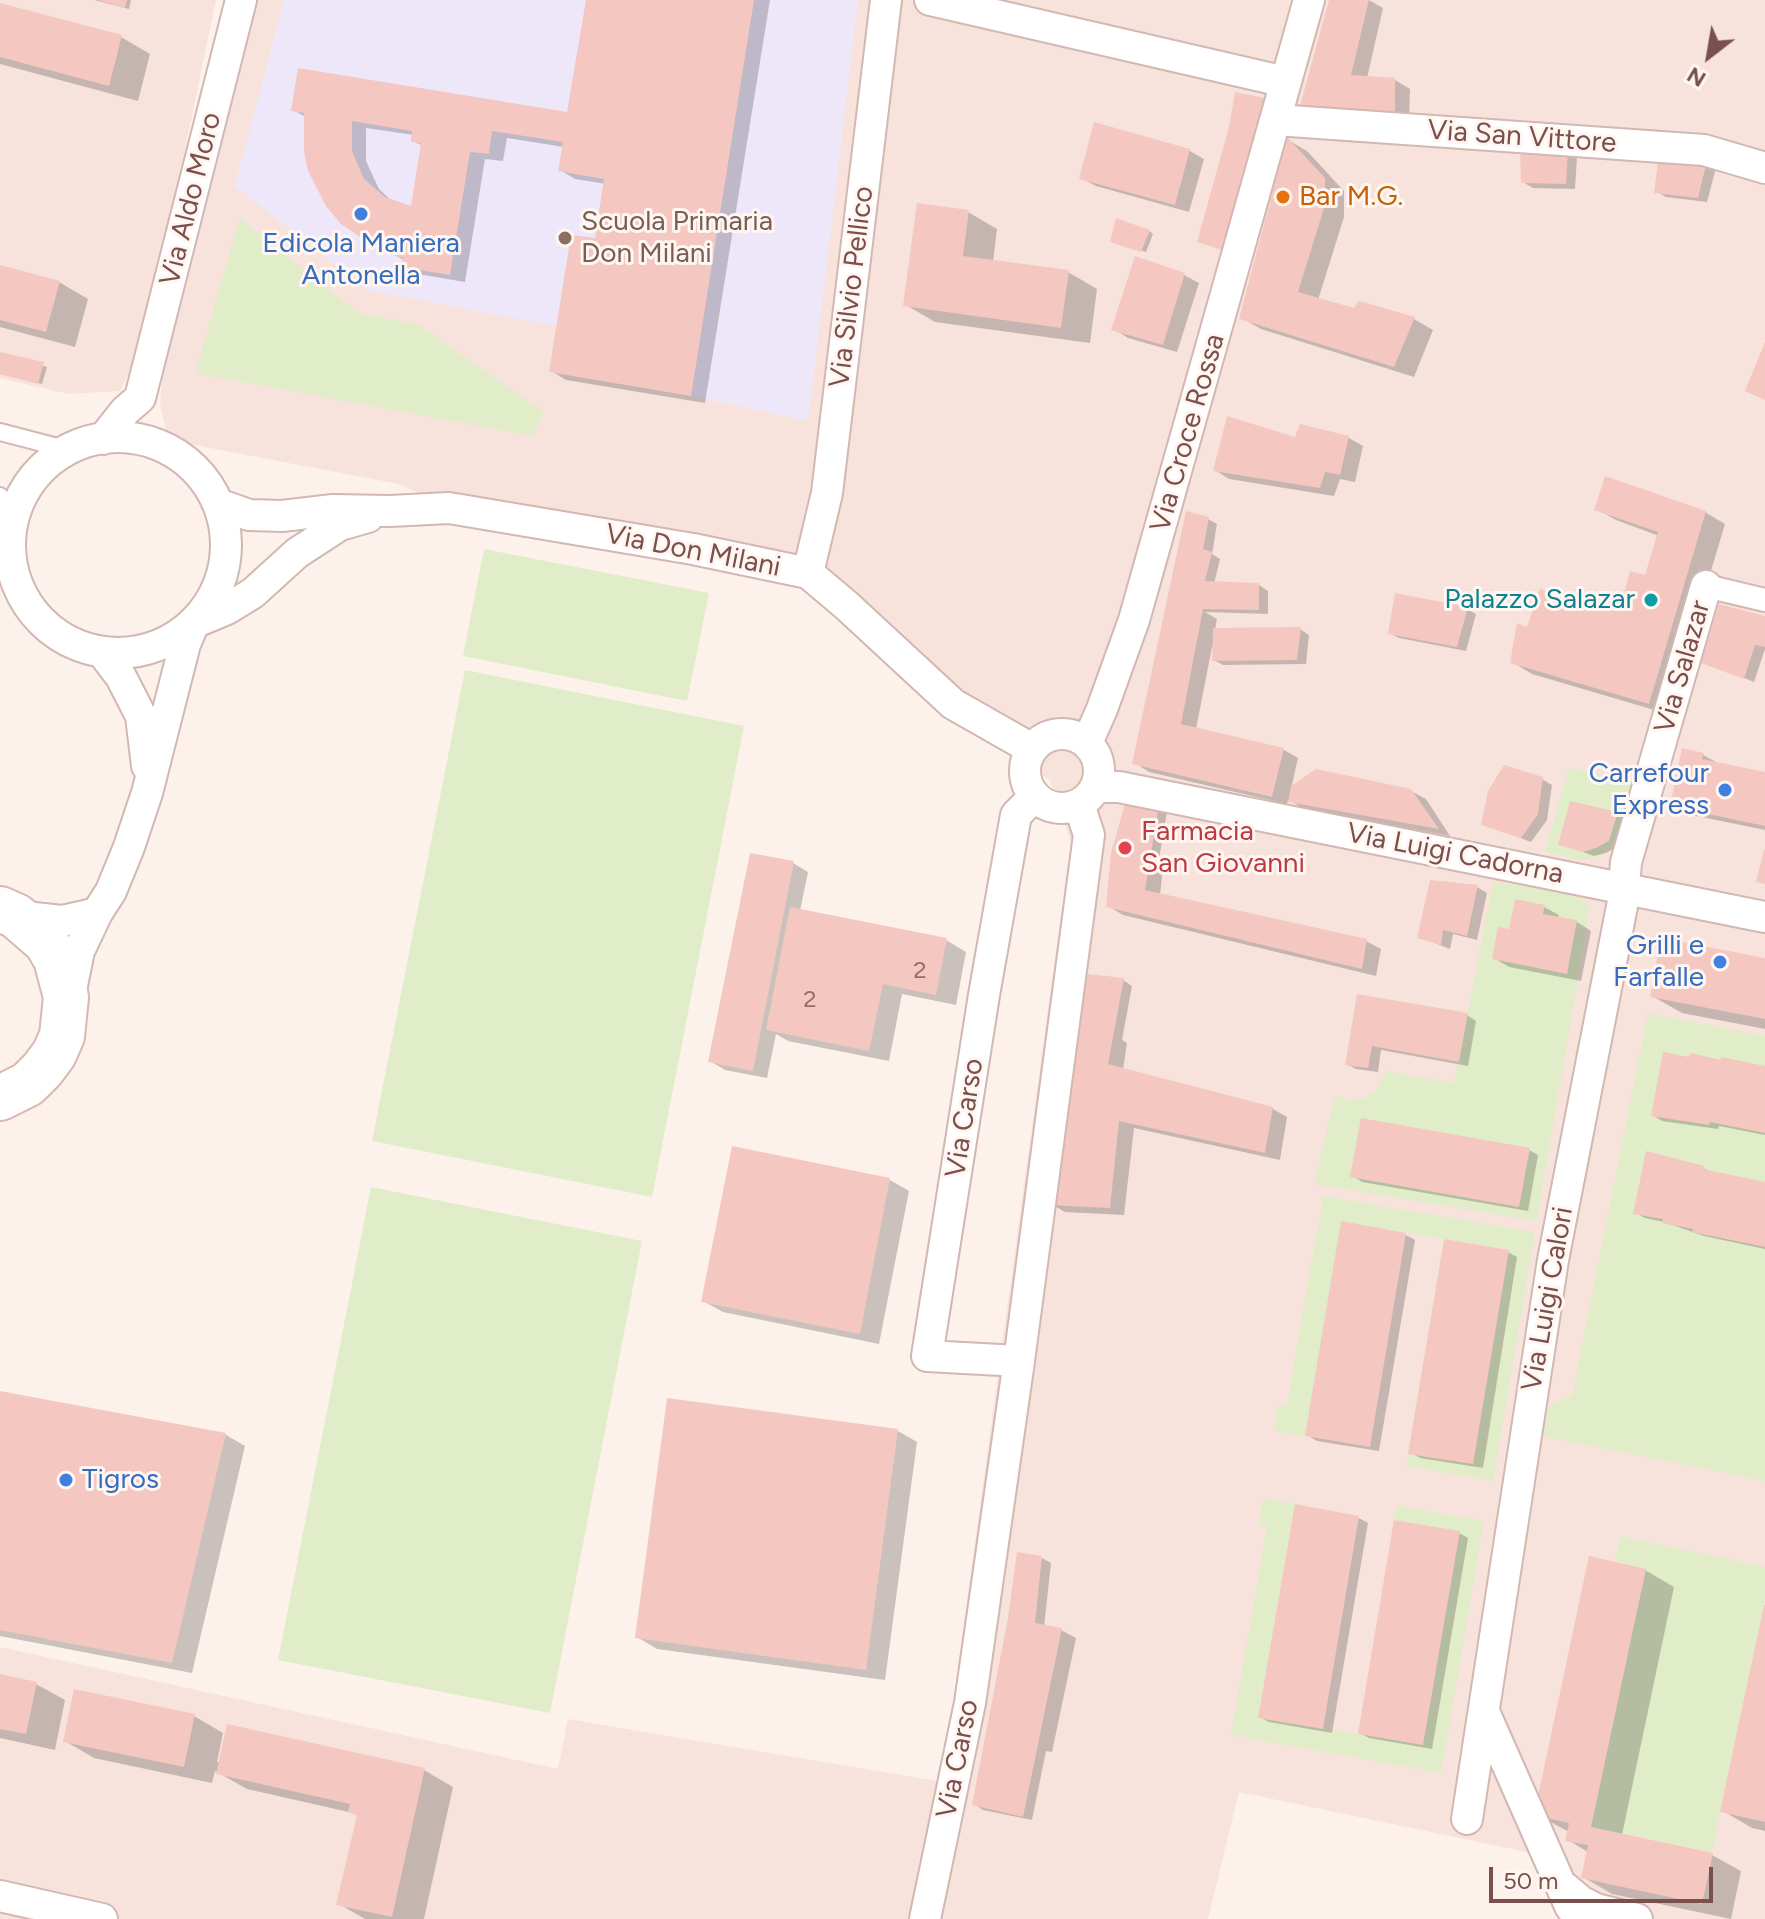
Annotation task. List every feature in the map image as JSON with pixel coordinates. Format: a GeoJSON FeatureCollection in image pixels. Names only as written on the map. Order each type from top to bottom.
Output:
{"type":"FeatureCollection","features":[{"type":"Feature","properties":{"kind":"main road"},"geometry":{"type":"LineString","coordinates":[[0,1098],[28,1084],[42,1070],[62,1036],[66,1017],[66,997],[56,959],[46,942],[8,912]]}},
{"type":"Feature","properties":{"kind":"street","name":"Via Aldo Moro"},"geometry":{"type":"LineString","coordinates":[[103,439],[125,411],[140,398],[241,0]]}},
{"type":"Feature","properties":{"kind":"street","name":"Via Silvio Pellico"},"geometry":{"type":"LineString","coordinates":[[808,573],[827,493],[886,0]]}},
{"type":"Feature","properties":{"kind":"street"},"geometry":{"type":"LineString","coordinates":[[930,0],[1286,82]]}},
{"type":"Feature","properties":{"kind":"street","name":"Via Croce Rossa"},"geometry":{"type":"LineString","coordinates":[[1087,743],[1134,620],[1309,0]]}},
{"type":"Feature","properties":{"kind":"street","name":"Via San Vittore"},"geometry":{"type":"LineString","coordinates":[[1276,120],[1704,150],[1765,168]]}},
{"type":"Feature","properties":{"kind":"street"},"geometry":{"type":"LineString","coordinates":[[66,1017],[79,951],[117,876],[147,793],[185,644],[194,623],[213,597],[224,567],[226,535],[218,504],[201,477],[170,451],[140,398]]}},
{"type":"Feature","properties":{"kind":"street"},"geometry":{"type":"LineString","coordinates":[[170,451],[130,438],[103,439],[55,457],[33,479],[18,505],[7,508],[12,564],[29,606],[60,636],[74,644],[119,653],[151,648],[194,623]]}},
{"type":"Feature","properties":{"kind":"street","name":"Via Don Milani"},"geometry":{"type":"LineString","coordinates":[[218,504],[249,515],[271,516],[333,510],[449,508],[693,549],[808,573],[953,704],[1032,749]]}},
{"type":"Feature","properties":{"kind":"street","name":"Via Don Milani"},"geometry":{"type":"LineString","coordinates":[[194,623],[227,609],[253,593],[297,553],[340,525],[390,511]]}},
{"type":"Feature","properties":{"kind":"street"},"geometry":{"type":"LineString","coordinates":[[1706,586],[1765,600]]}},
{"type":"Feature","properties":{"kind":"street","name":"Via Salazar"},"geometry":{"type":"LineString","coordinates":[[1625,887],[1626,862],[1706,586]]}},
{"type":"Feature","properties":{"kind":"street"},"geometry":{"type":"LineString","coordinates":[[102,652],[121,677],[141,716],[148,756],[147,793]]}},
{"type":"Feature","properties":{"kind":"street"},"geometry":{"type":"LineString","coordinates":[[1064,733],[1087,743],[1095,752],[1100,775],[1087,796],[1068,808],[1044,803],[1035,796],[1025,773],[1032,749],[1052,734],[1064,733]]}},
{"type":"Feature","properties":{"kind":"street","name":"Via Luigi Cadorna"},"geometry":{"type":"LineString","coordinates":[[1087,796],[1119,787],[1765,917]]}},
{"type":"Feature","properties":{"kind":"street","name":"Via Carso"},"geometry":{"type":"LineString","coordinates":[[1019,1361],[927,1356],[1016,815],[1035,796]]}},
{"type":"Feature","properties":{"kind":"street","name":"Via Carso"},"geometry":{"type":"LineString","coordinates":[[925,1919],[970,1703],[1089,835],[1087,796]]}},
{"type":"Feature","properties":{"kind":"street","name":"Via Luigi Calori"},"geometry":{"type":"LineString","coordinates":[[1467,1819],[1553,1260],[1625,887]]}},
{"type":"Feature","properties":{"kind":"street"},"geometry":{"type":"LineString","coordinates":[[8,912],[62,921],[97,913]]}},
{"type":"Feature","properties":{"kind":"street"},"geometry":{"type":"LineString","coordinates":[[1485,1714],[1579,1919]]}},
{"type":"Feature","properties":{"kind":"street"},"geometry":{"type":"LineString","coordinates":[[1560,1882],[1582,1902],[1596,1909],[1637,1919]]}},
{"type":"Feature","properties":{"kind":"street"},"geometry":{"type":"LineString","coordinates":[[0,1896],[102,1919]]}},
{"type":"Feature","properties":{"kind":"lane"},"geometry":{"type":"LineString","coordinates":[[0,432],[69,450]]}},
{"type":"Feature","properties":{"kind":"shaded area"},"geometry":{"type":"Polygon","coordinates":[[[0,0],[216,0],[145,342],[120,391],[68,394],[0,378],[0,0]]]}},
{"type":"Feature","properties":{"kind":"shaded area"},"geometry":{"type":"Polygon","coordinates":[[[256,0],[1765,0],[1765,1919],[1559,1919],[1531,1853],[1239,1792],[1208,1919],[0,1919],[0,1647],[558,1769],[568,1719],[937,1781],[954,1696],[1071,841],[1050,781],[804,577],[463,515],[399,484],[168,440],[160,403],[165,350],[256,0]]]}},
{"type":"Feature","properties":{"kind":"shaded area","name":"Scuola Primaria Don Milani"},"geometry":{"type":"Polygon","coordinates":[[[284,0],[858,0],[808,421],[691,396],[549,372],[557,326],[366,290],[235,186],[284,0]]]}},
{"type":"Feature","properties":{"kind":"green space"},"geometry":{"type":"Polygon","coordinates":[[[240,218],[358,313],[417,324],[544,412],[532,436],[195,373],[240,218]]]}},
{"type":"Feature","properties":{"kind":"green space"},"geometry":{"type":"Polygon","coordinates":[[[484,549],[709,593],[687,701],[463,656],[484,549]]]}},
{"type":"Feature","properties":{"kind":"green space"},"geometry":{"type":"Polygon","coordinates":[[[465,670],[744,726],[652,1197],[372,1141],[465,670]]]}},
{"type":"Feature","properties":{"kind":"green space"},"geometry":{"type":"Polygon","coordinates":[[[1569,768],[1635,783],[1616,844],[1599,856],[1583,860],[1545,852],[1569,768]]]}},
{"type":"Feature","properties":{"kind":"green space"},"geometry":{"type":"Polygon","coordinates":[[[1493,882],[1574,894],[1590,906],[1537,1221],[1314,1184],[1335,1096],[1350,1100],[1364,1098],[1376,1090],[1386,1071],[1454,1083],[1493,882]]]}},
{"type":"Feature","properties":{"kind":"green space"},"geometry":{"type":"Polygon","coordinates":[[[1648,1013],[1765,1036],[1765,1481],[1542,1436],[1549,1406],[1572,1395],[1648,1013]]]}},
{"type":"Feature","properties":{"kind":"green space"},"geometry":{"type":"Polygon","coordinates":[[[371,1187],[642,1241],[550,1713],[278,1660],[371,1187]]]}},
{"type":"Feature","properties":{"kind":"green space"},"geometry":{"type":"Polygon","coordinates":[[[1323,1196],[1535,1232],[1493,1481],[1406,1466],[1408,1454],[1473,1464],[1508,1250],[1341,1222],[1305,1436],[1274,1431],[1278,1404],[1287,1405],[1323,1196]]]}},
{"type":"Feature","properties":{"kind":"green space"},"geometry":{"type":"Polygon","coordinates":[[[1263,1498],[1295,1504],[1258,1717],[1422,1745],[1460,1531],[1394,1520],[1397,1506],[1484,1521],[1441,1773],[1231,1735],[1267,1527],[1259,1525],[1263,1498]]]}},
{"type":"Feature","properties":{"kind":"green space"},"geometry":{"type":"Polygon","coordinates":[[[1620,1536],[1765,1567],[1765,1598],[1712,1852],[1591,1827],[1646,1569],[1615,1562],[1620,1536]]]}},
{"type":"Feature","properties":{"kind":"building"},"geometry":{"type":"Polygon","coordinates":[[[98,0],[127,0],[125,8],[98,0]]]}},
{"type":"Feature","properties":{"kind":"building"},"geometry":{"type":"Polygon","coordinates":[[[586,0],[754,0],[691,396],[549,372],[571,235],[595,238],[604,179],[558,171],[563,142],[492,131],[489,154],[470,152],[450,275],[401,267],[403,258],[380,250],[341,224],[326,206],[308,171],[304,152],[304,113],[291,111],[298,68],[567,112],[586,0]],[[352,121],[352,151],[364,179],[385,197],[411,206],[421,143],[411,142],[412,131],[352,121]]]}},
{"type":"Feature","properties":{"kind":"building"},"geometry":{"type":"Polygon","coordinates":[[[1329,0],[1369,0],[1351,75],[1395,78],[1395,114],[1300,106],[1329,0]]]}},
{"type":"Feature","properties":{"kind":"building"},"geometry":{"type":"Polygon","coordinates":[[[0,3],[122,35],[109,86],[0,57],[0,3]]]}},
{"type":"Feature","properties":{"kind":"building"},"geometry":{"type":"Polygon","coordinates":[[[1235,92],[1270,99],[1228,252],[1197,242],[1229,127],[1235,92]]]}},
{"type":"Feature","properties":{"kind":"building"},"geometry":{"type":"Polygon","coordinates":[[[1094,122],[1190,149],[1175,205],[1079,179],[1094,122]]]}},
{"type":"Feature","properties":{"kind":"building"},"geometry":{"type":"Polygon","coordinates":[[[1287,137],[1325,178],[1325,205],[1298,292],[1354,308],[1359,301],[1415,317],[1394,367],[1239,319],[1287,137]]]}},
{"type":"Feature","properties":{"kind":"building"},"geometry":{"type":"Polygon","coordinates":[[[1520,148],[1568,149],[1566,184],[1521,183],[1520,148]]]}},
{"type":"Feature","properties":{"kind":"building"},"geometry":{"type":"Polygon","coordinates":[[[1659,155],[1707,161],[1698,198],[1654,193],[1659,155]]]}},
{"type":"Feature","properties":{"kind":"building"},"geometry":{"type":"Polygon","coordinates":[[[917,203],[969,210],[963,256],[1069,270],[1061,328],[903,306],[917,203]]]}},
{"type":"Feature","properties":{"kind":"building"},"geometry":{"type":"Polygon","coordinates":[[[1116,218],[1150,230],[1141,252],[1110,242],[1116,218]]]}},
{"type":"Feature","properties":{"kind":"building"},"geometry":{"type":"Polygon","coordinates":[[[1135,256],[1185,273],[1163,345],[1111,330],[1135,256]]]}},
{"type":"Feature","properties":{"kind":"building"},"geometry":{"type":"Polygon","coordinates":[[[0,265],[60,281],[46,332],[0,320],[0,265]]]}},
{"type":"Feature","properties":{"kind":"building"},"geometry":{"type":"Polygon","coordinates":[[[1765,342],[1765,400],[1745,391],[1765,342]]]}},
{"type":"Feature","properties":{"kind":"building"},"geometry":{"type":"Polygon","coordinates":[[[0,352],[44,362],[38,384],[0,374],[0,352]]]}},
{"type":"Feature","properties":{"kind":"building"},"geometry":{"type":"Polygon","coordinates":[[[1227,416],[1295,437],[1300,424],[1349,436],[1340,475],[1325,472],[1320,488],[1213,471],[1227,416]]]}},
{"type":"Feature","properties":{"kind":"building","name":"Palazzo Salazar"},"geometry":{"type":"Polygon","coordinates":[[[1605,476],[1706,511],[1649,704],[1510,663],[1517,623],[1527,627],[1540,589],[1619,611],[1630,571],[1645,575],[1658,532],[1594,510],[1605,476]]]}},
{"type":"Feature","properties":{"kind":"building"},"geometry":{"type":"Polygon","coordinates":[[[1186,511],[1209,517],[1203,549],[1212,552],[1205,581],[1259,583],[1259,610],[1203,609],[1181,724],[1284,748],[1272,797],[1132,764],[1186,511]]]}},
{"type":"Feature","properties":{"kind":"building"},"geometry":{"type":"Polygon","coordinates":[[[1395,593],[1468,607],[1457,647],[1388,634],[1395,593]]]}},
{"type":"Feature","properties":{"kind":"building"},"geometry":{"type":"Polygon","coordinates":[[[1719,604],[1765,616],[1765,647],[1755,645],[1744,679],[1701,663],[1719,604]]]}},
{"type":"Feature","properties":{"kind":"building"},"geometry":{"type":"Polygon","coordinates":[[[1301,627],[1297,660],[1212,661],[1213,628],[1301,627]]]}},
{"type":"Feature","properties":{"kind":"building"},"geometry":{"type":"Polygon","coordinates":[[[1682,748],[1704,753],[1702,759],[1765,772],[1765,826],[1670,806],[1682,748]]]}},
{"type":"Feature","properties":{"kind":"building"},"geometry":{"type":"Polygon","coordinates":[[[1504,765],[1543,777],[1538,814],[1521,838],[1481,825],[1488,791],[1504,765]]]}},
{"type":"Feature","properties":{"kind":"building"},"geometry":{"type":"Polygon","coordinates":[[[1316,769],[1411,789],[1439,829],[1288,802],[1291,786],[1316,769]]]}},
{"type":"Feature","properties":{"kind":"building"},"geometry":{"type":"Polygon","coordinates":[[[1127,797],[1159,805],[1145,890],[1367,939],[1362,969],[1106,907],[1111,853],[1127,797]]]}},
{"type":"Feature","properties":{"kind":"building"},"geometry":{"type":"Polygon","coordinates":[[[1570,801],[1618,812],[1609,841],[1583,852],[1558,845],[1570,801]]]}},
{"type":"Feature","properties":{"kind":"building"},"geometry":{"type":"Polygon","coordinates":[[[1765,850],[1765,884],[1756,882],[1765,850]]]}},
{"type":"Feature","properties":{"kind":"building"},"geometry":{"type":"Polygon","coordinates":[[[750,853],[794,861],[753,1071],[708,1062],[750,853]]]}},
{"type":"Feature","properties":{"kind":"building"},"geometry":{"type":"Polygon","coordinates":[[[1430,880],[1478,885],[1467,936],[1443,930],[1441,945],[1417,938],[1430,880]]]}},
{"type":"Feature","properties":{"kind":"building"},"geometry":{"type":"Polygon","coordinates":[[[1515,899],[1545,905],[1543,914],[1577,920],[1567,974],[1492,959],[1498,927],[1509,929],[1515,899]]]}},
{"type":"Feature","properties":{"kind":"building"},"geometry":{"type":"Polygon","coordinates":[[[790,907],[947,938],[936,995],[883,984],[869,1051],[766,1030],[790,907]]]}},
{"type":"Feature","properties":{"kind":"building"},"geometry":{"type":"Polygon","coordinates":[[[1661,938],[1765,958],[1765,1019],[1650,997],[1661,938]]]}},
{"type":"Feature","properties":{"kind":"building"},"geometry":{"type":"Polygon","coordinates":[[[1088,974],[1124,978],[1108,1064],[1273,1107],[1265,1153],[1119,1121],[1110,1208],[1049,1205],[1075,1026],[1088,974]]]}},
{"type":"Feature","properties":{"kind":"building"},"geometry":{"type":"Polygon","coordinates":[[[1357,994],[1468,1013],[1459,1062],[1372,1046],[1368,1068],[1345,1065],[1357,994]]]}},
{"type":"Feature","properties":{"kind":"building"},"geometry":{"type":"Polygon","coordinates":[[[1663,1052],[1689,1057],[1690,1053],[1721,1060],[1721,1057],[1765,1066],[1765,1133],[1710,1122],[1709,1125],[1651,1116],[1663,1052]]]}},
{"type":"Feature","properties":{"kind":"building"},"geometry":{"type":"Polygon","coordinates":[[[1361,1118],[1530,1148],[1519,1207],[1350,1177],[1361,1118]]]}},
{"type":"Feature","properties":{"kind":"building"},"geometry":{"type":"Polygon","coordinates":[[[732,1146],[890,1178],[860,1334],[701,1302],[732,1146]]]}},
{"type":"Feature","properties":{"kind":"building"},"geometry":{"type":"Polygon","coordinates":[[[1646,1151],[1704,1166],[1703,1169],[1765,1182],[1765,1247],[1692,1232],[1693,1229],[1662,1223],[1663,1219],[1633,1214],[1646,1151]]]}},
{"type":"Feature","properties":{"kind":"building"},"geometry":{"type":"Polygon","coordinates":[[[1341,1221],[1406,1233],[1370,1447],[1305,1436],[1341,1221]]]}},
{"type":"Feature","properties":{"kind":"building"},"geometry":{"type":"Polygon","coordinates":[[[1444,1239],[1509,1250],[1473,1464],[1408,1454],[1444,1239]]]}},
{"type":"Feature","properties":{"kind":"building"},"geometry":{"type":"Polygon","coordinates":[[[0,1391],[226,1433],[172,1663],[0,1630],[0,1391]]]}},
{"type":"Feature","properties":{"kind":"building"},"geometry":{"type":"Polygon","coordinates":[[[667,1398],[898,1429],[866,1670],[635,1638],[667,1398]]]}},
{"type":"Feature","properties":{"kind":"building"},"geometry":{"type":"Polygon","coordinates":[[[1295,1504],[1359,1516],[1323,1729],[1258,1718],[1295,1504]]]}},
{"type":"Feature","properties":{"kind":"building"},"geometry":{"type":"Polygon","coordinates":[[[1394,1520],[1460,1531],[1423,1745],[1358,1734],[1394,1520]]]}},
{"type":"Feature","properties":{"kind":"building"},"geometry":{"type":"Polygon","coordinates":[[[1017,1552],[1042,1556],[1035,1623],[1062,1628],[1023,1817],[972,1805],[1008,1618],[1017,1552]]]}},
{"type":"Feature","properties":{"kind":"building"},"geometry":{"type":"Polygon","coordinates":[[[1589,1556],[1646,1569],[1591,1827],[1713,1853],[1702,1904],[1581,1878],[1588,1845],[1565,1841],[1569,1823],[1534,1815],[1589,1556]]]}},
{"type":"Feature","properties":{"kind":"building"},"geometry":{"type":"Polygon","coordinates":[[[1765,1605],[1765,1822],[1720,1812],[1765,1605]]]}},
{"type":"Feature","properties":{"kind":"building"},"geometry":{"type":"Polygon","coordinates":[[[0,1674],[37,1682],[26,1734],[0,1729],[0,1674]]]}},
{"type":"Feature","properties":{"kind":"building"},"geometry":{"type":"Polygon","coordinates":[[[74,1689],[195,1714],[184,1767],[63,1742],[74,1689]]]}},
{"type":"Feature","properties":{"kind":"building"},"geometry":{"type":"Polygon","coordinates":[[[227,1724],[425,1768],[392,1917],[336,1905],[357,1815],[348,1812],[350,1804],[216,1774],[227,1724]]]}},
{"type":"Feature","properties":{"kind":"place","name":"Bar M.G."},"geometry":{"type":"Point","coordinates":[1283,197]}},
{"type":"Feature","properties":{"kind":"place","name":"Edicola Maniera Antonella"},"geometry":{"type":"Point","coordinates":[361,214]}},
{"type":"Feature","properties":{"kind":"place","name":"Scuola Primaria Don Milani"},"geometry":{"type":"Point","coordinates":[565,238]}},
{"type":"Feature","properties":{"kind":"place","name":"Palazzo Salazar"},"geometry":{"type":"Point","coordinates":[1651,600]}},
{"type":"Feature","properties":{"kind":"place","name":"Carrefour Express"},"geometry":{"type":"Point","coordinates":[1725,790]}},
{"type":"Feature","properties":{"kind":"place","name":"Farmacia San Giovanni"},"geometry":{"type":"Point","coordinates":[1125,848]}},
{"type":"Feature","properties":{"kind":"place","name":"Grilli e Farfalle"},"geometry":{"type":"Point","coordinates":[1720,962]}},
{"type":"Feature","properties":{"kind":"place","name":"Tigros"},"geometry":{"type":"Point","coordinates":[66,1480]}}]}
